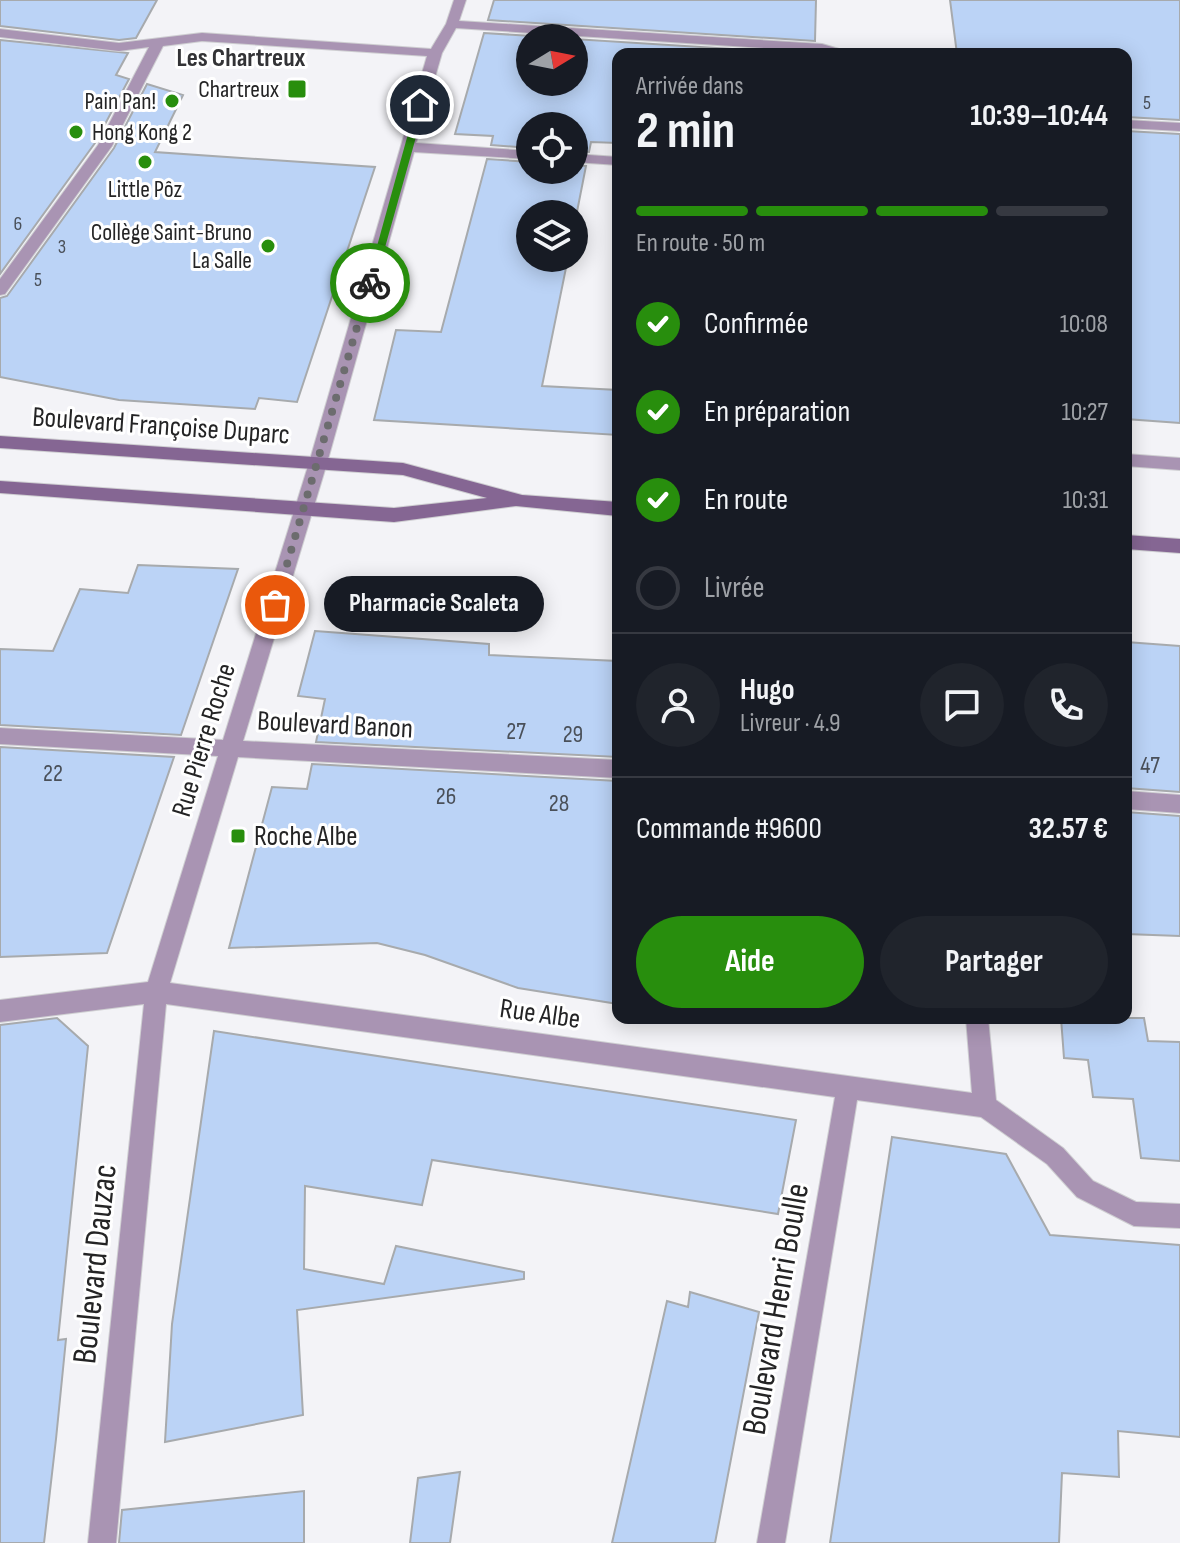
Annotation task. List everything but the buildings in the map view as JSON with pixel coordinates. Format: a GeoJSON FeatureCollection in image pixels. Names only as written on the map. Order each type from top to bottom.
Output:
{"type":"FeatureCollection","features":[{"type":"Feature","properties":{"kind":"main road","name":"Boulevard Françoise Duparc"},"geometry":{"type":"LineString","coordinates":[[0,442],[403,469],[522,501]]}},
{"type":"Feature","properties":{"kind":"main road"},"geometry":{"type":"LineString","coordinates":[[0,487],[394,515],[522,501],[612,508]]}},
{"type":"Feature","properties":{"kind":"main road"},"geometry":{"type":"LineString","coordinates":[[1132,542],[1180,546]]}},
{"type":"Feature","properties":{"kind":"street","name":"Rue Pierre Roche"},"geometry":{"type":"LineString","coordinates":[[156,992],[305,508],[435,53],[452,24],[460,0]]}},
{"type":"Feature","properties":{"kind":"street"},"geometry":{"type":"LineString","coordinates":[[452,24],[822,48]]}},
{"type":"Feature","properties":{"kind":"street"},"geometry":{"type":"LineString","coordinates":[[0,33],[119,47],[202,37],[435,53]]}},
{"type":"Feature","properties":{"kind":"street"},"geometry":{"type":"LineString","coordinates":[[0,290],[105,146],[158,42]]}},
{"type":"Feature","properties":{"kind":"street"},"geometry":{"type":"LineString","coordinates":[[1132,124],[1180,127]]}},
{"type":"Feature","properties":{"kind":"street"},"geometry":{"type":"LineString","coordinates":[[409,147],[516,154]]}},
{"type":"Feature","properties":{"kind":"street"},"geometry":{"type":"LineString","coordinates":[[588,159],[612,161]]}},
{"type":"Feature","properties":{"kind":"street"},"geometry":{"type":"LineString","coordinates":[[1132,460],[1180,464]]}},
{"type":"Feature","properties":{"kind":"street","name":"Boulevard Banon"},"geometry":{"type":"LineString","coordinates":[[0,736],[612,769]]}},
{"type":"Feature","properties":{"kind":"street"},"geometry":{"type":"LineString","coordinates":[[1132,800],[1180,804]]}},
{"type":"Feature","properties":{"kind":"street","name":"Rue Albe"},"geometry":{"type":"LineString","coordinates":[[0,1011],[156,992],[985,1106],[1055,1156],[1085,1189],[1134,1214],[1180,1216]]}},
{"type":"Feature","properties":{"kind":"street","name":"Boulevard Dauzac"},"geometry":{"type":"LineString","coordinates":[[102,1543],[156,992]]}},
{"type":"Feature","properties":{"kind":"street"},"geometry":{"type":"LineString","coordinates":[[978,1024],[985,1106]]}},
{"type":"Feature","properties":{"kind":"street","name":"Boulevard Henri Boulle"},"geometry":{"type":"LineString","coordinates":[[771,1543],[848,1087]]}},
{"type":"Feature","properties":{"kind":"way so far"},"geometry":{"type":"LineString","coordinates":[[275,605],[370,283]]}},
{"type":"Feature","properties":{"kind":"place","name":"Chartreux"},"geometry":{"type":"Point","coordinates":[297,89]}},
{"type":"Feature","properties":{"kind":"place","name":"Pain Pan!"},"geometry":{"type":"Point","coordinates":[172,101]}},
{"type":"Feature","properties":{"kind":"place","name":"Hong Kong 2"},"geometry":{"type":"Point","coordinates":[76,132]}},
{"type":"Feature","properties":{"kind":"place","name":"Little Pôz"},"geometry":{"type":"Point","coordinates":[145,162]}},
{"type":"Feature","properties":{"kind":"place","name":"Collège Saint-Bruno La Salle"},"geometry":{"type":"Point","coordinates":[268,246]}},
{"type":"Feature","properties":{"kind":"place","name":"Pharmacie Scaleta"},"geometry":{"type":"Point","coordinates":[275,605]}},
{"type":"Feature","properties":{"kind":"place","name":"Roche Albe"},"geometry":{"type":"Point","coordinates":[238,836]}},
{"type":"Feature","properties":{"kind":"district","name":"Les Chartreux"},"geometry":{"type":"Point","coordinates":[241,58]}},
{"type":"Feature","properties":{"kind":"route"},"geometry":{"type":"LineString","coordinates":[[370,283],[420,105]]}}]}
